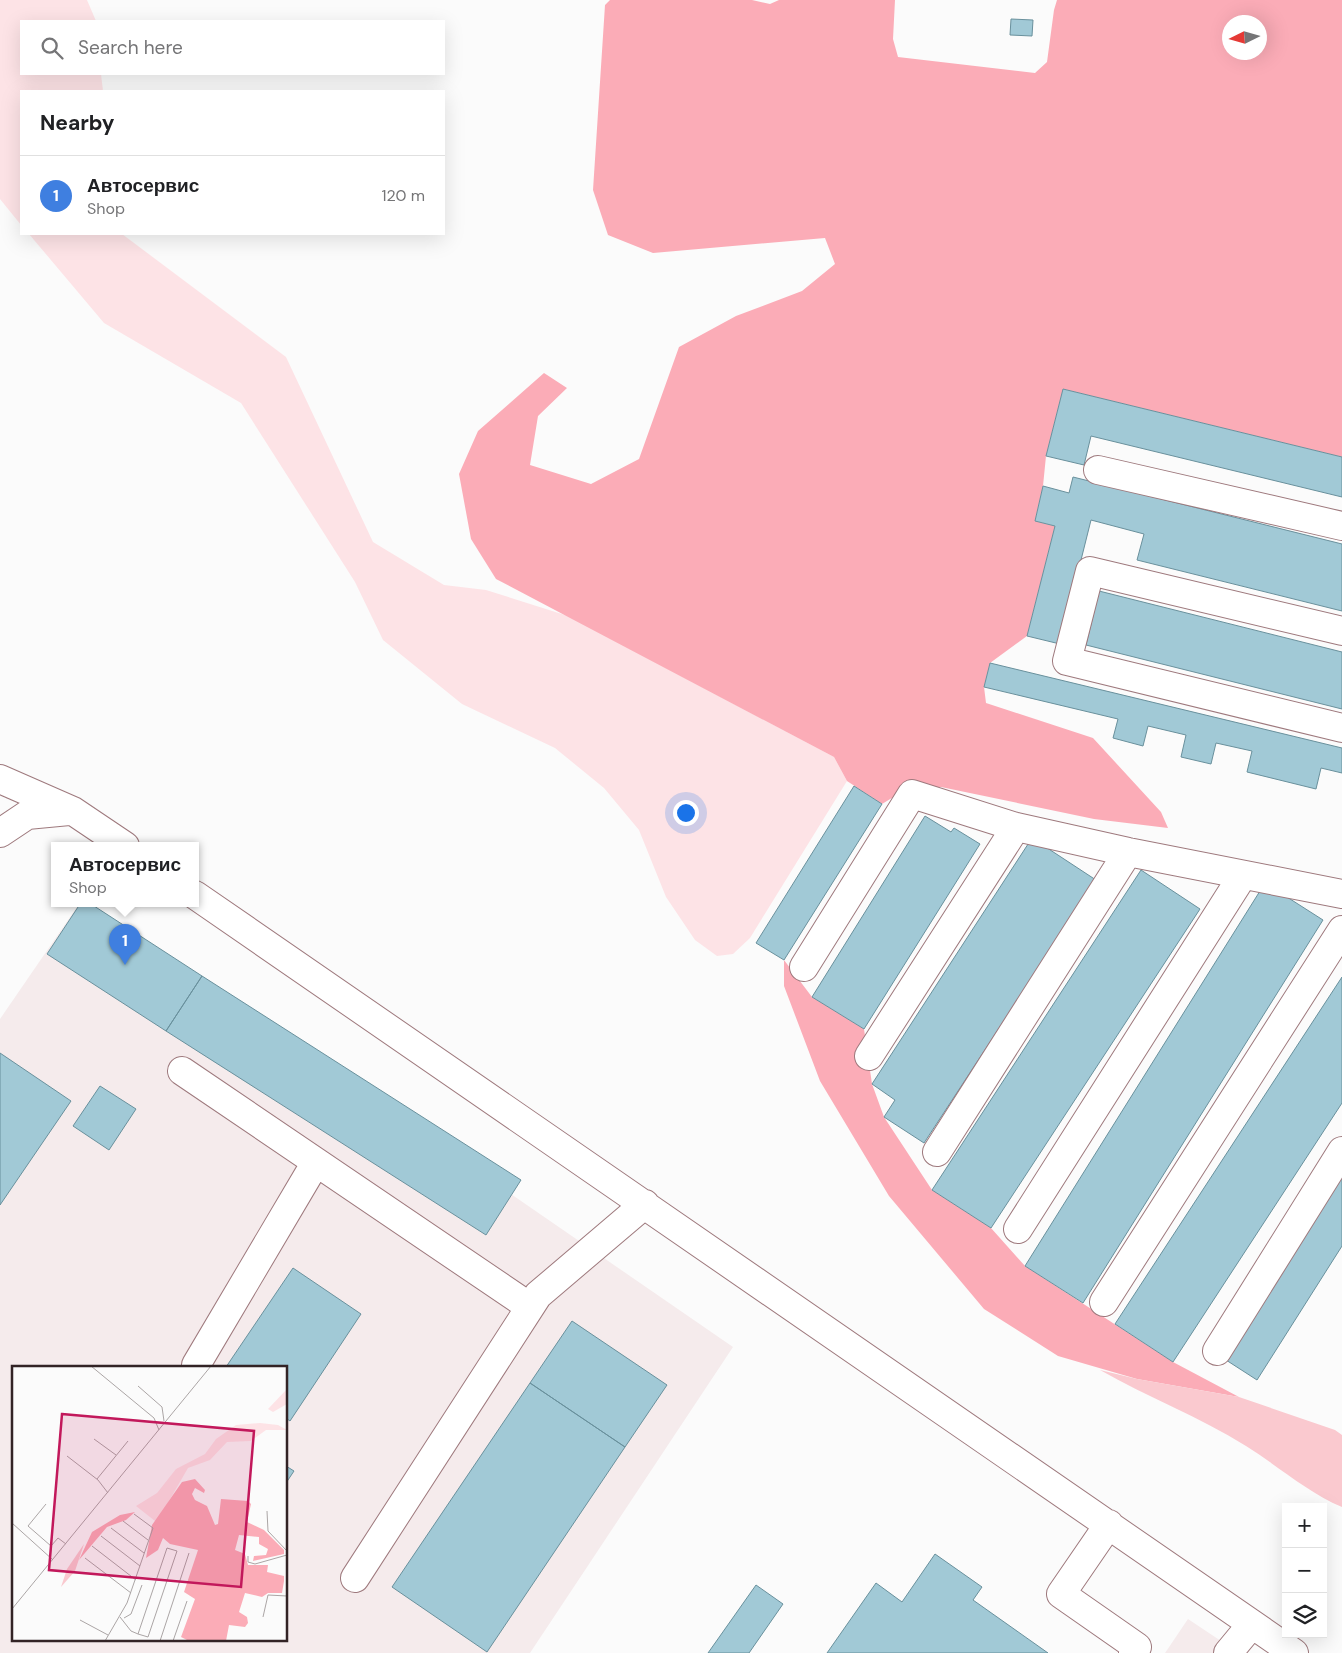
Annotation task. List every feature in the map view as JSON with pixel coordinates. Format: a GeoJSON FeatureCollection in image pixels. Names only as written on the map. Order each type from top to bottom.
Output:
{"type":"FeatureCollection","features":[{"type":"Feature","properties":{"kind":"street"},"geometry":{"type":"LineString","coordinates":[[1098,470],[1342,526]]}},
{"type":"Feature","properties":{"kind":"street"},"geometry":{"type":"LineString","coordinates":[[1342,631],[1090,571],[1068,661],[1342,728]]}},
{"type":"Feature","properties":{"kind":"street"},"geometry":{"type":"LineString","coordinates":[[0,779],[73,811],[119,842]]}},
{"type":"Feature","properties":{"kind":"street"},"geometry":{"type":"LineString","coordinates":[[804,967],[912,794],[1016,827],[1128,852],[1342,894]]}},
{"type":"Feature","properties":{"kind":"street"},"geometry":{"type":"LineString","coordinates":[[0,832],[27,815],[73,811]]}},
{"type":"Feature","properties":{"kind":"street"},"geometry":{"type":"LineString","coordinates":[[869,1056],[1016,827]]}},
{"type":"Feature","properties":{"kind":"street"},"geometry":{"type":"LineString","coordinates":[[937,1152],[1128,852]]}},
{"type":"Feature","properties":{"kind":"street"},"geometry":{"type":"LineString","coordinates":[[1018,1229],[1243,875]]}},
{"type":"Feature","properties":{"kind":"street"},"geometry":{"type":"LineString","coordinates":[[199,898],[1294,1653]]}},
{"type":"Feature","properties":{"kind":"street"},"geometry":{"type":"LineString","coordinates":[[1104,1302],[1342,930]]}},
{"type":"Feature","properties":{"kind":"street"},"geometry":{"type":"LineString","coordinates":[[182,1071],[530,1307]]}},
{"type":"Feature","properties":{"kind":"street"},"geometry":{"type":"LineString","coordinates":[[1217,1351],[1342,1151]]}},
{"type":"Feature","properties":{"kind":"street"},"geometry":{"type":"LineString","coordinates":[[196,1365],[316,1162]]}},
{"type":"Feature","properties":{"kind":"street"},"geometry":{"type":"LineString","coordinates":[[355,1578],[538,1295],[645,1204]]}},
{"type":"Feature","properties":{"kind":"street"},"geometry":{"type":"LineString","coordinates":[[1109,1524],[1061,1594],[1137,1647],[1133,1653]]}},
{"type":"Feature","properties":{"kind":"street"},"geometry":{"type":"LineString","coordinates":[[1228,1653],[1252,1624]]}},
{"type":"Feature","properties":{"kind":"shaded area"},"geometry":{"type":"Polygon","coordinates":[[[0,0],[87,0],[96,20],[20,20],[20,75],[101,75],[103,90],[20,90],[20,224],[0,199],[0,0]]]}},
{"type":"Feature","properties":{"kind":"shaded area"},"geometry":{"type":"Polygon","coordinates":[[[610,0],[752,0],[770,4],[779,0],[895,0],[893,39],[898,57],[1035,73],[1047,62],[1057,0],[1342,0],[1342,457],[1063,389],[1046,456],[1043,486],[1035,521],[1055,526],[1027,636],[990,663],[984,687],[986,703],[1093,738],[1161,812],[1168,828],[1094,819],[941,787],[905,790],[882,804],[847,781],[834,757],[496,579],[471,539],[459,474],[478,431],[544,373],[567,388],[538,416],[530,465],[591,484],[639,459],[679,347],[736,316],[802,291],[835,264],[825,238],[653,253],[608,235],[593,190],[605,5],[610,0]]]}},
{"type":"Feature","properties":{"kind":"shaded area"},"geometry":{"type":"Polygon","coordinates":[[[30,235],[123,235],[286,357],[373,542],[444,585],[486,590],[568,616],[834,757],[847,781],[750,938],[733,954],[717,956],[695,940],[666,897],[639,830],[604,788],[555,748],[462,704],[383,640],[355,582],[241,403],[104,323],[30,235]]]}},
{"type":"Feature","properties":{"kind":"shaded area"},"geometry":{"type":"Polygon","coordinates":[[[77,907],[94,907],[733,1347],[530,1653],[0,1653],[0,1019],[77,907]]]}},
{"type":"Feature","properties":{"kind":"shaded area"},"geometry":{"type":"Polygon","coordinates":[[[784,960],[812,997],[864,1029],[872,1084],[884,1117],[932,1190],[991,1228],[1025,1266],[1173,1362],[1239,1397],[1137,1379],[1058,1356],[984,1309],[889,1196],[820,1081],[784,986],[784,960]]]}},
{"type":"Feature","properties":{"kind":"shaded area"},"geometry":{"type":"Polygon","coordinates":[[[1100,1370],[1137,1379],[1239,1397],[1335,1430],[1342,1435],[1342,1507],[1329,1501],[1228,1436],[1100,1370]]]}},
{"type":"Feature","properties":{"kind":"shaded area"},"geometry":{"type":"Polygon","coordinates":[[[1188,1619],[1239,1653],[1165,1653],[1188,1619]]]}},
{"type":"Feature","properties":{"kind":"building"},"geometry":{"type":"Polygon","coordinates":[[[1011,19],[1033,20],[1032,36],[1010,35],[1011,19]]]}},
{"type":"Feature","properties":{"kind":"building"},"geometry":{"type":"Polygon","coordinates":[[[1063,389],[1342,457],[1342,497],[1091,436],[1084,465],[1046,456],[1063,389]]]}},
{"type":"Feature","properties":{"kind":"building"},"geometry":{"type":"Polygon","coordinates":[[[1073,477],[1342,544],[1342,611],[1137,560],[1144,534],[1091,520],[1060,644],[1027,636],[1055,526],[1035,521],[1043,486],[1069,493],[1073,477]]]}},
{"type":"Feature","properties":{"kind":"building"},"geometry":{"type":"Polygon","coordinates":[[[1099,591],[1342,652],[1342,709],[1086,645],[1099,591]]]}},
{"type":"Feature","properties":{"kind":"building"},"geometry":{"type":"Polygon","coordinates":[[[990,663],[1342,748],[1342,773],[1321,768],[1316,789],[1247,772],[1252,751],[1216,743],[1211,764],[1181,757],[1186,735],[1148,726],[1143,746],[1113,738],[1118,719],[984,687],[990,663]]]}},
{"type":"Feature","properties":{"kind":"building"},"geometry":{"type":"Polygon","coordinates":[[[854,786],[882,804],[784,960],[756,943],[854,786]]]}},
{"type":"Feature","properties":{"kind":"building"},"geometry":{"type":"Polygon","coordinates":[[[925,816],[951,832],[954,828],[980,844],[864,1029],[812,997],[925,816]]]}},
{"type":"Feature","properties":{"kind":"building"},"geometry":{"type":"Polygon","coordinates":[[[1032,838],[1096,880],[924,1143],[884,1117],[895,1100],[872,1084],[1032,838]]]}},
{"type":"Feature","properties":{"kind":"building"},"geometry":{"type":"Polygon","coordinates":[[[1141,870],[1200,909],[991,1228],[932,1190],[1141,870]]]}},
{"type":"Feature","properties":{"kind":"building"},"geometry":{"type":"Polygon","coordinates":[[[1265,883],[1323,920],[1083,1303],[1025,1266],[1265,883]]]}},
{"type":"Feature","properties":{"kind":"building"},"geometry":{"type":"Polygon","coordinates":[[[78,907],[96,907],[202,976],[166,1031],[47,954],[78,907]]]}},
{"type":"Feature","properties":{"kind":"building"},"geometry":{"type":"Polygon","coordinates":[[[202,976],[521,1180],[486,1235],[166,1031],[202,976]]]}},
{"type":"Feature","properties":{"kind":"building"},"geometry":{"type":"Polygon","coordinates":[[[1342,977],[1342,1103],[1173,1362],[1115,1324],[1342,977]]]}},
{"type":"Feature","properties":{"kind":"building"},"geometry":{"type":"Polygon","coordinates":[[[0,1053],[71,1101],[0,1205],[0,1053]]]}},
{"type":"Feature","properties":{"kind":"building"},"geometry":{"type":"Polygon","coordinates":[[[100,1086],[136,1109],[109,1150],[73,1126],[100,1086]]]}},
{"type":"Feature","properties":{"kind":"building"},"geometry":{"type":"Polygon","coordinates":[[[1342,1177],[1342,1246],[1257,1380],[1226,1360],[1342,1177]]]}},
{"type":"Feature","properties":{"kind":"building"},"geometry":{"type":"Polygon","coordinates":[[[293,1268],[361,1314],[290,1421],[288,1420],[288,1366],[227,1366],[293,1268]]]}},
{"type":"Feature","properties":{"kind":"building"},"geometry":{"type":"Polygon","coordinates":[[[572,1321],[667,1385],[625,1447],[530,1383],[572,1321]]]}},
{"type":"Feature","properties":{"kind":"building"},"geometry":{"type":"Polygon","coordinates":[[[530,1383],[625,1447],[487,1652],[392,1587],[530,1383]]]}},
{"type":"Feature","properties":{"kind":"building"},"geometry":{"type":"Polygon","coordinates":[[[288,1467],[294,1471],[288,1480],[288,1467]]]}},
{"type":"Feature","properties":{"kind":"building"},"geometry":{"type":"Polygon","coordinates":[[[935,1554],[982,1587],[973,1600],[1048,1653],[827,1653],[876,1583],[902,1602],[935,1554]]]}},
{"type":"Feature","properties":{"kind":"building"},"geometry":{"type":"Polygon","coordinates":[[[756,1585],[783,1604],[749,1653],[708,1653],[756,1585]]]}},
{"type":"Feature","properties":{"kind":"place","name":"Автосервис"},"geometry":{"type":"Point","coordinates":[125,965]}}]}
